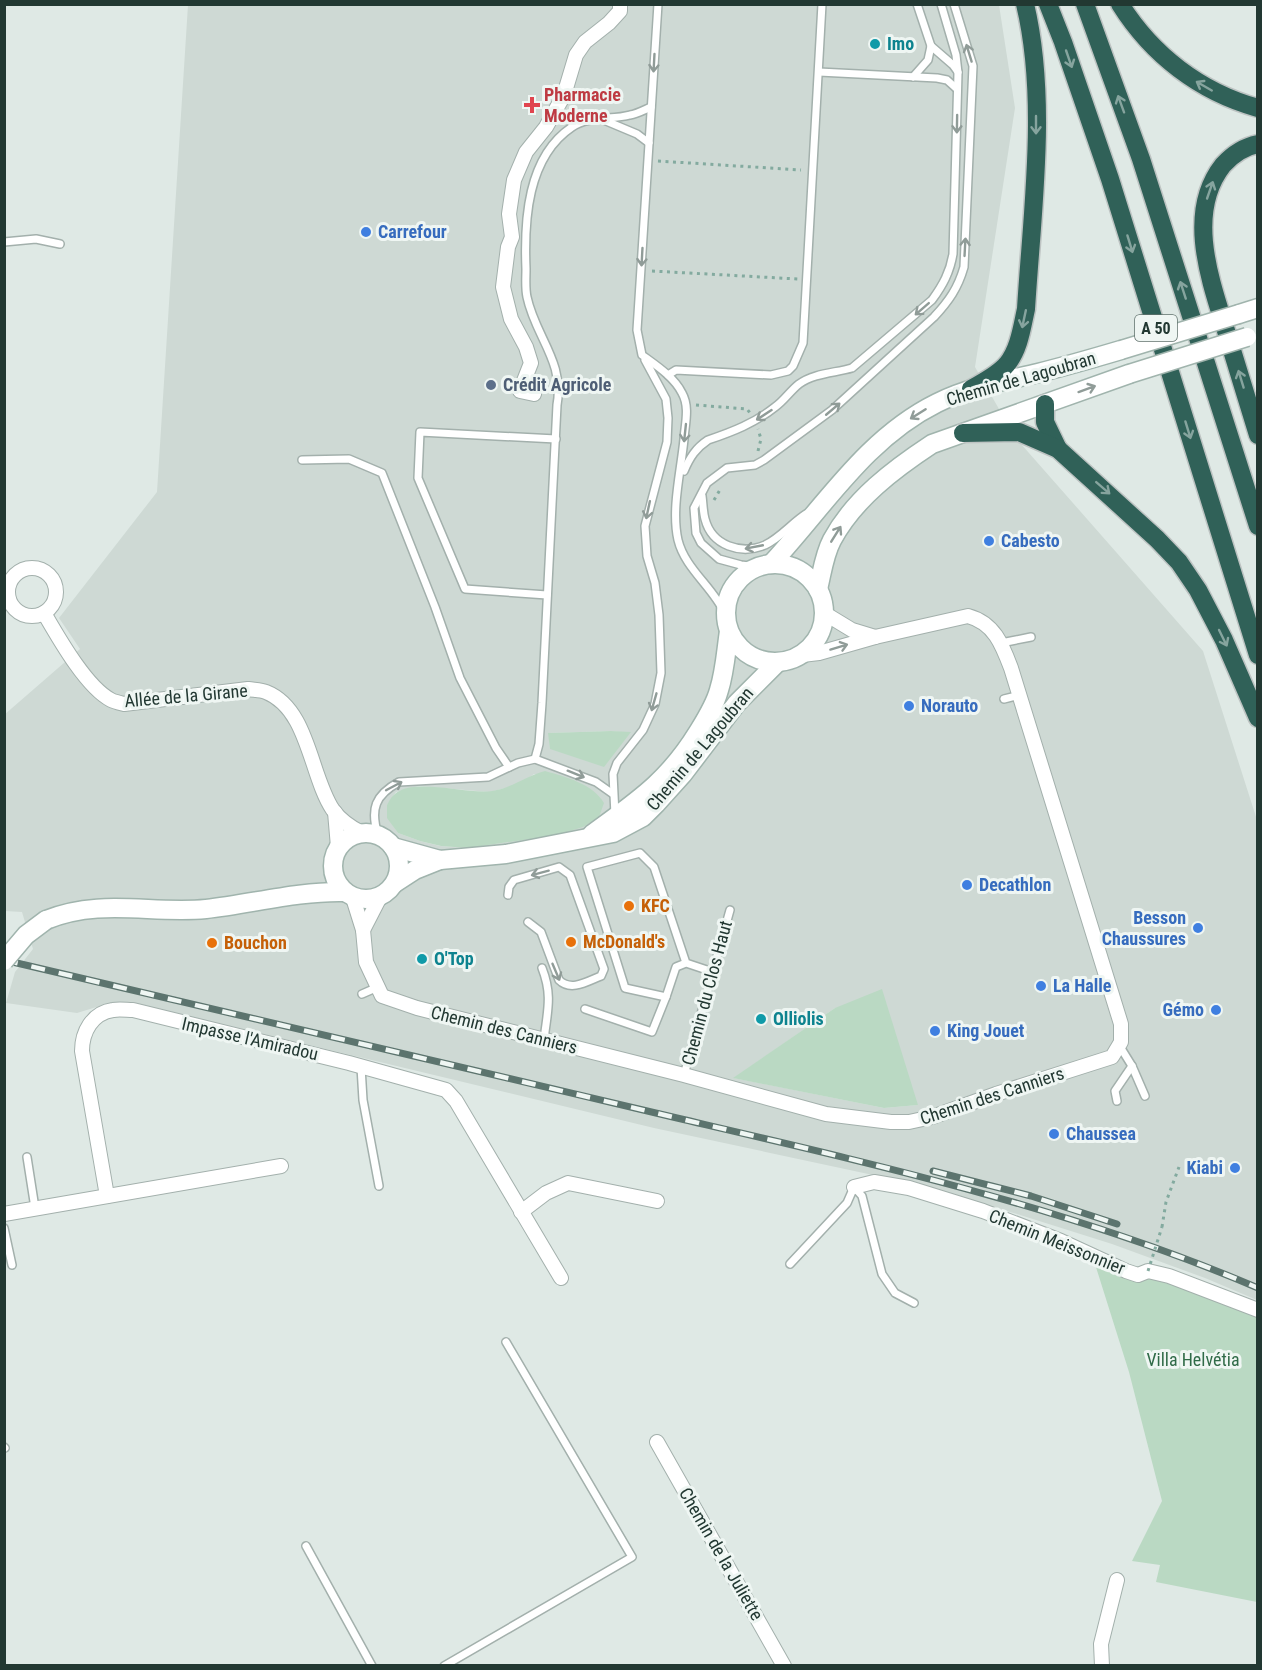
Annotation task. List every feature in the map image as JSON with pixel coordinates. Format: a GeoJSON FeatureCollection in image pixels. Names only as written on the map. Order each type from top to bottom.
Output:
{"type":"FeatureCollection","features":[{"type":"Feature","properties":{"kind":"highway"},"geometry":{"type":"LineString","coordinates":[[971,389],[992,377],[1008,364],[1020,338],[1026,309],[1037,127],[1033,45],[1024,4]]}},
{"type":"Feature","properties":{"kind":"highway","name":"A 50"},"geometry":{"type":"LineString","coordinates":[[1047,4],[1063,42],[1110,178],[1257,655]]}},
{"type":"Feature","properties":{"kind":"highway","name":"A 50"},"geometry":{"type":"LineString","coordinates":[[1085,4],[1141,159],[1257,526]]}},
{"type":"Feature","properties":{"kind":"highway"},"geometry":{"type":"LineString","coordinates":[[1119,4],[1131,22],[1175,68],[1234,101],[1257,108]]}},
{"type":"Feature","properties":{"kind":"highway"},"geometry":{"type":"LineString","coordinates":[[1253,144],[1229,158],[1216,174],[1208,192],[1204,218],[1204,245],[1210,278],[1257,435]]}},
{"type":"Feature","properties":{"kind":"highway"},"geometry":{"type":"LineString","coordinates":[[1045,404],[1045,422],[1058,449]]}},
{"type":"Feature","properties":{"kind":"highway"},"geometry":{"type":"LineString","coordinates":[[963,433],[1019,432],[1058,449],[1109,493],[1179,562],[1198,590],[1224,640],[1257,718]]}},
{"type":"Feature","properties":{"kind":"main road","name":"Chemin de Lagoubran"},"geometry":{"type":"LineString","coordinates":[[764,565],[874,447],[896,429],[938,402],[971,389],[1066,366],[1257,308]]}},
{"type":"Feature","properties":{"kind":"main road","name":"Chemin de Lagoubran"},"geometry":{"type":"LineString","coordinates":[[819,590],[826,555],[832,539],[861,501],[906,461],[932,444],[1129,374],[1252,335]]}},
{"type":"Feature","properties":{"kind":"main road"},"geometry":{"type":"LineString","coordinates":[[1045,404],[1046,390],[1052,378],[1066,366]]}},
{"type":"Feature","properties":{"kind":"main road"},"geometry":{"type":"LineString","coordinates":[[764,565],[794,567],[812,580],[819,590],[825,614],[822,630],[814,644],[802,655],[777,663],[764,662],[748,654],[734,642],[727,622],[729,594],[740,577],[764,565]]}},
{"type":"Feature","properties":{"kind":"main road","name":"Chemin de Lagoubran"},"geometry":{"type":"LineString","coordinates":[[584,839],[658,784],[682,756],[710,713],[719,692],[724,670],[727,622]]}},
{"type":"Feature","properties":{"kind":"main road","name":"Chemin de Lagoubran"},"geometry":{"type":"LineString","coordinates":[[395,883],[415,870],[440,860],[506,854],[613,833],[643,817],[683,774],[737,703],[777,663]]}},
{"type":"Feature","properties":{"kind":"main road"},"geometry":{"type":"LineString","coordinates":[[4,961],[26,935],[46,920],[61,914],[92,908],[203,909],[240,905],[309,892],[348,895],[372,900],[389,891],[395,883],[399,865],[393,847],[370,834],[345,840],[338,847],[332,866],[337,885],[348,895]]}},
{"type":"Feature","properties":{"kind":"main road","name":"Chemin de Lagoubran"},"geometry":{"type":"LineString","coordinates":[[393,847],[440,860]]}},
{"type":"Feature","properties":{"kind":"main road"},"geometry":{"type":"LineString","coordinates":[[309,892],[332,866]]}},
{"type":"Feature","properties":{"kind":"street"},"geometry":{"type":"LineString","coordinates":[[534,394],[520,391],[531,363],[526,347],[511,319],[503,287],[508,247],[512,237],[509,214],[514,180],[526,152],[546,127],[564,95],[576,55],[585,42],[620,11],[620,4]]}},
{"type":"Feature","properties":{"kind":"street","name":"Allée de la Girane"},"geometry":{"type":"LineString","coordinates":[[44,613],[85,675],[111,701],[124,704],[248,690],[266,692],[281,702],[295,716],[334,812],[347,825],[370,834]]}},
{"type":"Feature","properties":{"kind":"street"},"geometry":{"type":"LineString","coordinates":[[825,614],[852,630],[875,637]]}},
{"type":"Feature","properties":{"kind":"street"},"geometry":{"type":"LineString","coordinates":[[802,655],[819,653],[875,637],[938,627],[968,616],[980,619],[992,629],[1001,643],[1020,695],[1121,1024],[1119,1045]]}},
{"type":"Feature","properties":{"kind":"street","name":"Allée de la Girane"},"geometry":{"type":"LineString","coordinates":[[334,812],[338,847]]}},
{"type":"Feature","properties":{"kind":"street","name":"Chemin des Canniers"},"geometry":{"type":"LineString","coordinates":[[348,895],[363,930],[366,962],[382,996],[402,1004],[684,1075],[826,1114],[891,1122],[909,1122],[932,1117],[996,1094],[1100,1062],[1112,1057],[1119,1045]]}},
{"type":"Feature","properties":{"kind":"street"},"geometry":{"type":"LineString","coordinates":[[363,930],[380,897]]}},
{"type":"Feature","properties":{"kind":"street","name":"Impasse l'Amiradou"},"geometry":{"type":"LineString","coordinates":[[107,1196],[81,1051],[85,1031],[96,1017],[112,1010],[133,1010],[360,1066],[446,1090],[456,1101],[561,1278]]}},
{"type":"Feature","properties":{"kind":"street"},"geometry":{"type":"LineString","coordinates":[[4,1214],[281,1166]]}},
{"type":"Feature","properties":{"kind":"street","name":"Chemin Meissonnier"},"geometry":{"type":"LineString","coordinates":[[854,1187],[874,1182],[909,1188],[982,1211],[1061,1241],[1126,1271],[1138,1275],[1148,1271],[1169,1276],[1257,1310]]}},
{"type":"Feature","properties":{"kind":"street"},"geometry":{"type":"LineString","coordinates":[[521,1212],[546,1193],[568,1183],[657,1201]]}},
{"type":"Feature","properties":{"kind":"street","name":"Chemin de la Juliette"},"geometry":{"type":"LineString","coordinates":[[657,1442],[784,1665]]}},
{"type":"Feature","properties":{"kind":"street"},"geometry":{"type":"LineString","coordinates":[[1102,1665],[1101,1644],[1117,1580]]}},
{"type":"Feature","properties":{"kind":"lane"},"geometry":{"type":"LineString","coordinates":[[616,817],[613,774],[617,763],[643,730],[655,704],[661,673],[659,615],[655,583],[647,556],[645,526],[667,442],[668,418],[666,399],[642,355],[637,330],[658,4]]}},
{"type":"Feature","properties":{"kind":"lane"},"geometry":{"type":"LineString","coordinates":[[668,375],[676,370],[782,374],[793,366],[803,343],[822,4]]}},
{"type":"Feature","properties":{"kind":"lane"},"geometry":{"type":"LineString","coordinates":[[913,77],[928,60],[931,46],[917,4]]}},
{"type":"Feature","properties":{"kind":"lane"},"geometry":{"type":"LineString","coordinates":[[679,485],[688,460],[700,445],[762,418],[799,384],[819,375],[852,368],[932,300],[943,286],[953,254],[958,73],[956,55],[941,4]]}},
{"type":"Feature","properties":{"kind":"lane"},"geometry":{"type":"LineString","coordinates":[[764,565],[741,566],[719,559],[701,543],[696,533],[694,508],[707,483],[727,468],[755,465],[764,460],[832,410],[934,317],[950,301],[959,284],[964,267],[973,66],[954,4]]}},
{"type":"Feature","properties":{"kind":"lane"},"geometry":{"type":"LineString","coordinates":[[931,46],[953,65],[958,73]]}},
{"type":"Feature","properties":{"kind":"lane"},"geometry":{"type":"LineString","coordinates":[[819,72],[946,80],[957,89]]}},
{"type":"Feature","properties":{"kind":"lane"},"geometry":{"type":"LineString","coordinates":[[535,759],[539,744],[556,405],[560,390],[558,375],[527,297],[525,253],[529,199],[538,171],[556,141],[573,126],[588,121],[631,115],[651,107]]}},
{"type":"Feature","properties":{"kind":"lane"},"geometry":{"type":"LineString","coordinates":[[604,120],[637,134],[649,143]]}},
{"type":"Feature","properties":{"kind":"lane"},"geometry":{"type":"LineString","coordinates":[[4,242],[36,239],[60,244]]}},
{"type":"Feature","properties":{"kind":"lane"},"geometry":{"type":"LineString","coordinates":[[642,355],[668,375],[684,397],[687,412],[679,485],[677,520],[679,542],[690,564],[719,600],[727,622]]}},
{"type":"Feature","properties":{"kind":"lane"},"geometry":{"type":"LineString","coordinates":[[547,595],[465,589],[418,477],[420,432],[556,439]]}},
{"type":"Feature","properties":{"kind":"lane"},"geometry":{"type":"LineString","coordinates":[[302,460],[349,459],[382,473],[435,607],[460,678],[495,748],[509,767]]}},
{"type":"Feature","properties":{"kind":"lane"},"geometry":{"type":"LineString","coordinates":[[702,496],[705,519],[710,532],[729,547],[742,549],[765,545],[798,519],[821,505]]}},
{"type":"Feature","properties":{"kind":"lane"},"geometry":{"type":"LineString","coordinates":[[1001,643],[1030,637]]}},
{"type":"Feature","properties":{"kind":"lane"},"geometry":{"type":"LineString","coordinates":[[1004,699],[1020,695]]}},
{"type":"Feature","properties":{"kind":"lane"},"geometry":{"type":"LineString","coordinates":[[370,834],[379,798],[388,788],[399,782],[488,777],[509,767],[535,759],[596,782],[613,794]]}},
{"type":"Feature","properties":{"kind":"lane"},"geometry":{"type":"LineString","coordinates":[[666,997],[625,988],[588,867],[640,853],[654,867],[686,963]]}},
{"type":"Feature","properties":{"kind":"lane"},"geometry":{"type":"LineString","coordinates":[[508,895],[508,887],[514,880],[559,867],[570,875],[604,969],[601,976],[571,987],[564,985],[541,932],[528,922]]}},
{"type":"Feature","properties":{"kind":"lane","name":"Chemin du Clos Haut"},"geometry":{"type":"LineString","coordinates":[[684,1075],[730,910]]}},
{"type":"Feature","properties":{"kind":"lane"},"geometry":{"type":"LineString","coordinates":[[585,1009],[652,1032],[676,967],[686,963],[713,972]]}},
{"type":"Feature","properties":{"kind":"lane"},"geometry":{"type":"LineString","coordinates":[[542,968],[549,985],[544,1041]]}},
{"type":"Feature","properties":{"kind":"lane"},"geometry":{"type":"LineString","coordinates":[[362,994],[378,987]]}},
{"type":"Feature","properties":{"kind":"lane"},"geometry":{"type":"LineString","coordinates":[[1119,1045],[1132,1066],[1145,1096]]}},
{"type":"Feature","properties":{"kind":"lane"},"geometry":{"type":"LineString","coordinates":[[360,1066],[363,1100],[379,1186]]}},
{"type":"Feature","properties":{"kind":"lane"},"geometry":{"type":"LineString","coordinates":[[1117,1101],[1115,1091],[1132,1066]]}},
{"type":"Feature","properties":{"kind":"lane"},"geometry":{"type":"LineString","coordinates":[[27,1157],[35,1208]]}},
{"type":"Feature","properties":{"kind":"lane"},"geometry":{"type":"LineString","coordinates":[[790,1264],[847,1203],[854,1187],[862,1196],[882,1274],[895,1293],[915,1303]]}},
{"type":"Feature","properties":{"kind":"lane"},"geometry":{"type":"LineString","coordinates":[[4,1228],[12,1265]]}},
{"type":"Feature","properties":{"kind":"lane"},"geometry":{"type":"LineString","coordinates":[[444,1665],[632,1557],[506,1342]]}},
{"type":"Feature","properties":{"kind":"lane"},"geometry":{"type":"LineString","coordinates":[[306,1546],[372,1665]]}},
{"type":"Feature","properties":{"kind":"path"},"geometry":{"type":"LineString","coordinates":[[647,161],[803,170],[814,165]]}},
{"type":"Feature","properties":{"kind":"path"},"geometry":{"type":"LineString","coordinates":[[641,270],[807,280]]}},
{"type":"Feature","properties":{"kind":"path"},"geometry":{"type":"LineString","coordinates":[[1148,1271],[1162,1227],[1166,1202],[1179,1167]]}},
{"type":"Feature","properties":{"kind":"shaded area"},"geometry":{"type":"Polygon","coordinates":[[[188,5],[999,5],[1015,108],[975,367],[1015,437],[1203,651],[1257,820],[1257,1300],[1112,1244],[915,1184],[654,1128],[139,1004],[103,1005],[77,1013],[6,1003],[15,972],[33,949],[22,912],[5,911],[4,715],[80,649],[59,618],[157,492],[188,5]],[[611,731],[549,733],[550,749],[631,733],[611,731]],[[534,774],[523,782],[489,792],[419,786],[396,792],[387,805],[388,818],[398,833],[440,846],[468,848],[511,841],[583,786],[561,776],[534,774]],[[835,1008],[734,1078],[884,1108],[918,1105],[835,1008]]]}},
{"type":"Feature","properties":{"kind":"green space"},"geometry":{"type":"Polygon","coordinates":[[[631,732],[604,767],[550,749],[548,733],[631,732]]]}},
{"type":"Feature","properties":{"kind":"green space"},"geometry":{"type":"Polygon","coordinates":[[[545,771],[578,782],[599,796],[604,803],[599,817],[583,827],[557,835],[468,848],[441,846],[398,833],[387,818],[387,805],[394,795],[404,789],[428,787],[492,791],[545,771]]]}},
{"type":"Feature","properties":{"kind":"green space"},"geometry":{"type":"Polygon","coordinates":[[[882,989],[918,1105],[884,1108],[733,1078],[835,1008],[882,989]]]}},
{"type":"Feature","properties":{"kind":"green space","name":"Villa Helvétia"},"geometry":{"type":"Polygon","coordinates":[[[1095,1264],[1153,1274],[1257,1314],[1257,1602],[1156,1582],[1160,1565],[1132,1561],[1162,1501],[1129,1372],[1095,1264]]]}},
{"type":"Feature","properties":{"kind":"railway"},"geometry":{"type":"LineString","coordinates":[[4,960],[751,1135],[971,1190],[1116,1234],[1258,1288]]}},
{"type":"Feature","properties":{"kind":"railway"},"geometry":{"type":"LineString","coordinates":[[933,1171],[1031,1196],[1117,1224]]}},
{"type":"Feature","properties":{"kind":"place","name":"Imo"},"geometry":{"type":"Point","coordinates":[875,44]}},
{"type":"Feature","properties":{"kind":"place","name":"Pharmacie Moderne"},"geometry":{"type":"Point","coordinates":[532,105]}},
{"type":"Feature","properties":{"kind":"place","name":"Carrefour"},"geometry":{"type":"Point","coordinates":[366,232]}},
{"type":"Feature","properties":{"kind":"place","name":"Crédit Agricole"},"geometry":{"type":"Point","coordinates":[491,385]}},
{"type":"Feature","properties":{"kind":"place","name":"Cabesto"},"geometry":{"type":"Point","coordinates":[989,541]}},
{"type":"Feature","properties":{"kind":"place","name":"Norauto"},"geometry":{"type":"Point","coordinates":[909,706]}},
{"type":"Feature","properties":{"kind":"place","name":"Decathlon"},"geometry":{"type":"Point","coordinates":[967,885]}},
{"type":"Feature","properties":{"kind":"place","name":"KFC"},"geometry":{"type":"Point","coordinates":[629,906]}},
{"type":"Feature","properties":{"kind":"place","name":"Besson Chaussures"},"geometry":{"type":"Point","coordinates":[1198,928]}},
{"type":"Feature","properties":{"kind":"place","name":"McDonald's"},"geometry":{"type":"Point","coordinates":[571,942]}},
{"type":"Feature","properties":{"kind":"place","name":"Bouchon"},"geometry":{"type":"Point","coordinates":[212,943]}},
{"type":"Feature","properties":{"kind":"place","name":"O'Top"},"geometry":{"type":"Point","coordinates":[422,959]}},
{"type":"Feature","properties":{"kind":"place","name":"La Halle"},"geometry":{"type":"Point","coordinates":[1041,986]}},
{"type":"Feature","properties":{"kind":"place","name":"Gémo"},"geometry":{"type":"Point","coordinates":[1216,1010]}},
{"type":"Feature","properties":{"kind":"place","name":"Olliolis"},"geometry":{"type":"Point","coordinates":[761,1019]}},
{"type":"Feature","properties":{"kind":"place","name":"King Jouet"},"geometry":{"type":"Point","coordinates":[935,1031]}},
{"type":"Feature","properties":{"kind":"place","name":"Chaussea"},"geometry":{"type":"Point","coordinates":[1054,1134]}},
{"type":"Feature","properties":{"kind":"place","name":"Kiabi"},"geometry":{"type":"Point","coordinates":[1235,1168]}}]}
